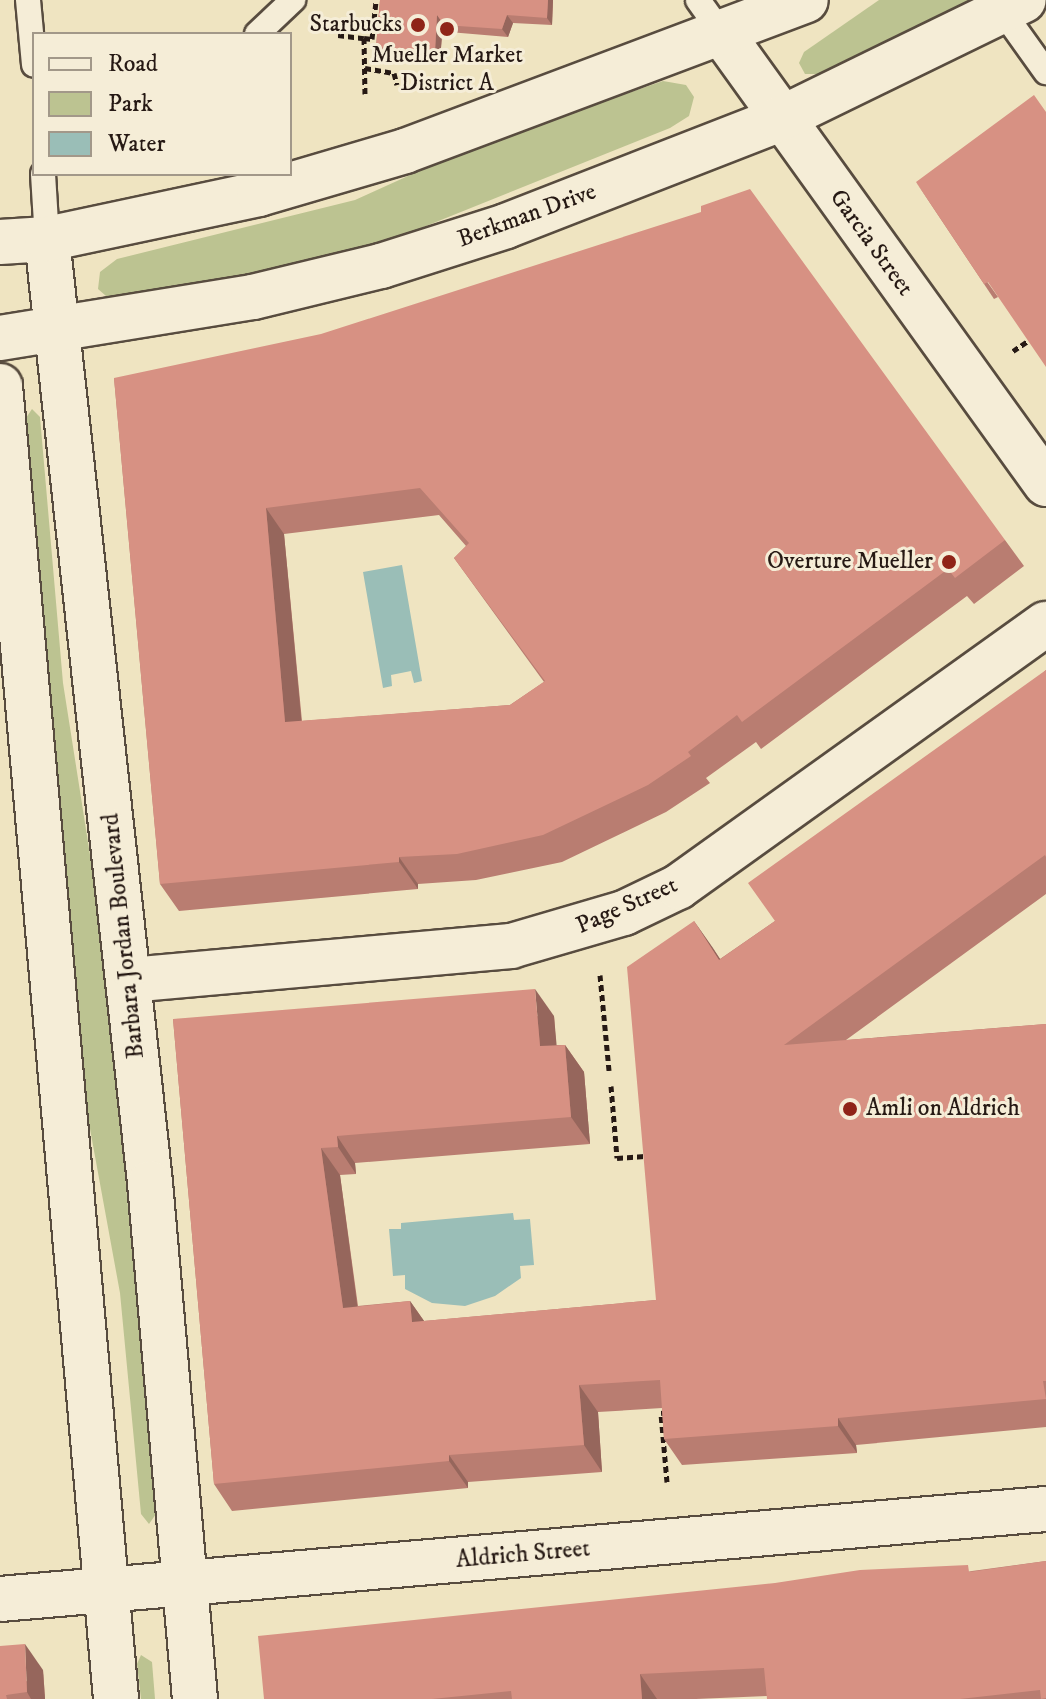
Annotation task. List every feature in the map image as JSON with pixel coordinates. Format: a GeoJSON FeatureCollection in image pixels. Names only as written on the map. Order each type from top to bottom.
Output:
{"type":"FeatureCollection","features":[{"type":"Feature","properties":{"kind":"street"},"geometry":{"type":"LineString","coordinates":[[0,242],[47,239],[259,194],[405,151],[723,35],[806,0]]}},
{"type":"Feature","properties":{"kind":"street","name":"Berkman Drive"},"geometry":{"type":"LineString","coordinates":[[0,338],[157,317],[381,266],[506,226],[780,119],[1014,6]]}},
{"type":"Feature","properties":{"kind":"street","name":"Garcia Street"},"geometry":{"type":"LineString","coordinates":[[723,35],[780,119],[1046,484]]}},
{"type":"Feature","properties":{"kind":"street","name":"Barbara Jordan Boulevard"},"geometry":{"type":"LineString","coordinates":[[47,239],[130,980],[195,1699]]}},
{"type":"Feature","properties":{"kind":"street"},"geometry":{"type":"LineString","coordinates":[[0,386],[116,1699]]}},
{"type":"Feature","properties":{"kind":"street","name":"Page Street"},"geometry":{"type":"LineString","coordinates":[[130,980],[511,946],[624,913],[678,887],[1046,624]]}},
{"type":"Feature","properties":{"kind":"street","name":"Aldrich Street"},"geometry":{"type":"LineString","coordinates":[[0,1599],[1046,1509]]}},
{"type":"Feature","properties":{"kind":"lane"},"geometry":{"type":"LineString","coordinates":[[28,0],[32,43]]}},
{"type":"Feature","properties":{"kind":"lane"},"geometry":{"type":"LineString","coordinates":[[259,32],[293,0]]}},
{"type":"Feature","properties":{"kind":"lane","name":"Garcia Street"},"geometry":{"type":"LineString","coordinates":[[698,0],[723,35]]}},
{"type":"Feature","properties":{"kind":"lane"},"geometry":{"type":"LineString","coordinates":[[1014,6],[1046,72]]}},
{"type":"Feature","properties":{"kind":"lane","name":"Barbara Jordan Boulevard"},"geometry":{"type":"LineString","coordinates":[[43,176],[47,239]]}},
{"type":"Feature","properties":{"kind":"path"},"geometry":{"type":"LineString","coordinates":[[338,35],[372,39],[376,0]]}},
{"type":"Feature","properties":{"kind":"path"},"geometry":{"type":"LineString","coordinates":[[364,38],[365,94]]}},
{"type":"Feature","properties":{"kind":"path"},"geometry":{"type":"LineString","coordinates":[[365,68],[394,73],[397,85]]}},
{"type":"Feature","properties":{"kind":"path"},"geometry":{"type":"LineString","coordinates":[[1013,351],[1035,336]]}},
{"type":"Feature","properties":{"kind":"path"},"geometry":{"type":"LineString","coordinates":[[600,975],[609,1071]]}},
{"type":"Feature","properties":{"kind":"path"},"geometry":{"type":"LineString","coordinates":[[611,1086],[617,1158],[645,1156]]}},
{"type":"Feature","properties":{"kind":"path"},"geometry":{"type":"LineString","coordinates":[[644,1142],[647,1172]]}},
{"type":"Feature","properties":{"kind":"path"},"geometry":{"type":"LineString","coordinates":[[667,1407],[668,1413],[661,1413],[667,1482]]}},
{"type":"Feature","properties":{"kind":"green space"},"geometry":{"type":"Polygon","coordinates":[[[879,0],[991,0],[825,74],[805,74],[799,63],[804,52],[879,0]]]}},
{"type":"Feature","properties":{"kind":"green space"},"geometry":{"type":"Polygon","coordinates":[[[663,81],[686,85],[694,97],[689,116],[670,128],[339,261],[113,302],[98,289],[100,272],[117,259],[355,200],[472,147],[663,81]]]}},
{"type":"Feature","properties":{"kind":"green space"},"geometry":{"type":"Polygon","coordinates":[[[32,409],[40,417],[63,683],[104,944],[156,1514],[149,1524],[141,1514],[120,1293],[88,1118],[26,418],[32,409]]]}},
{"type":"Feature","properties":{"kind":"green space"},"geometry":{"type":"Polygon","coordinates":[[[141,1655],[152,1662],[155,1699],[141,1699],[137,1664],[141,1655]]]}},
{"type":"Feature","properties":{"kind":"water"},"geometry":{"type":"Polygon","coordinates":[[[402,565],[422,681],[414,683],[411,671],[391,675],[392,686],[383,688],[363,572],[402,565]]]}},
{"type":"Feature","properties":{"kind":"water"},"geometry":{"type":"Polygon","coordinates":[[[513,1213],[514,1220],[530,1219],[534,1265],[520,1266],[521,1278],[495,1296],[465,1306],[432,1303],[405,1289],[405,1275],[393,1276],[389,1229],[401,1229],[401,1223],[513,1213]]]}},
{"type":"Feature","properties":{"kind":"building","name":"Mueller Market District A"},"geometry":{"type":"Polygon","coordinates":[[[380,0],[548,0],[547,18],[507,15],[502,29],[444,25],[437,15],[435,52],[376,47],[380,0]]]}},
{"type":"Feature","properties":{"kind":"building"},"geometry":{"type":"Polygon","coordinates":[[[1034,95],[1046,112],[1046,367],[988,282],[984,284],[916,182],[1034,95]]]}},
{"type":"Feature","properties":{"kind":"building","name":"Overture Mueller"},"geometry":{"type":"Polygon","coordinates":[[[750,189],[1005,540],[955,578],[948,569],[742,722],[737,715],[688,752],[691,756],[648,785],[543,835],[457,854],[399,857],[399,862],[160,884],[114,378],[321,334],[701,212],[701,206],[750,189]],[[420,488],[266,508],[285,722],[510,705],[545,681],[454,558],[469,543],[420,488]]]}},
{"type":"Feature","properties":{"kind":"building","name":"Amli on Aldrich"},"geometry":{"type":"Polygon","coordinates":[[[1046,670],[1046,857],[784,1045],[1046,1024],[1046,1381],[1043,1381],[1046,1399],[838,1418],[838,1426],[664,1439],[660,1380],[579,1385],[584,1445],[449,1455],[449,1461],[214,1484],[173,1019],[535,989],[540,1046],[565,1045],[571,1117],[337,1136],[338,1147],[321,1148],[343,1308],[410,1301],[412,1322],[656,1300],[627,967],[694,921],[719,960],[775,921],[748,883],[1046,670]]]}},
{"type":"Feature","properties":{"kind":"building"},"geometry":{"type":"Polygon","coordinates":[[[1046,1561],[1046,1698],[1041,1699],[1040,1690],[960,1699],[767,1699],[764,1668],[640,1674],[642,1699],[512,1699],[511,1691],[432,1699],[264,1699],[258,1636],[775,1583],[860,1570],[968,1565],[969,1572],[1046,1561]]]}},
{"type":"Feature","properties":{"kind":"building"},"geometry":{"type":"Polygon","coordinates":[[[25,1644],[27,1692],[0,1699],[0,1646],[25,1644]]]}},
{"type":"Feature","properties":{"kind":"place","name":"Starbucks"},"geometry":{"type":"Point","coordinates":[418,25]}},
{"type":"Feature","properties":{"kind":"place","name":"Mueller Market District A"},"geometry":{"type":"Point","coordinates":[447,29]}},
{"type":"Feature","properties":{"kind":"place","name":"Overture Mueller"},"geometry":{"type":"Point","coordinates":[949,562]}},
{"type":"Feature","properties":{"kind":"place","name":"Amli on Aldrich"},"geometry":{"type":"Point","coordinates":[850,1109]}}]}
